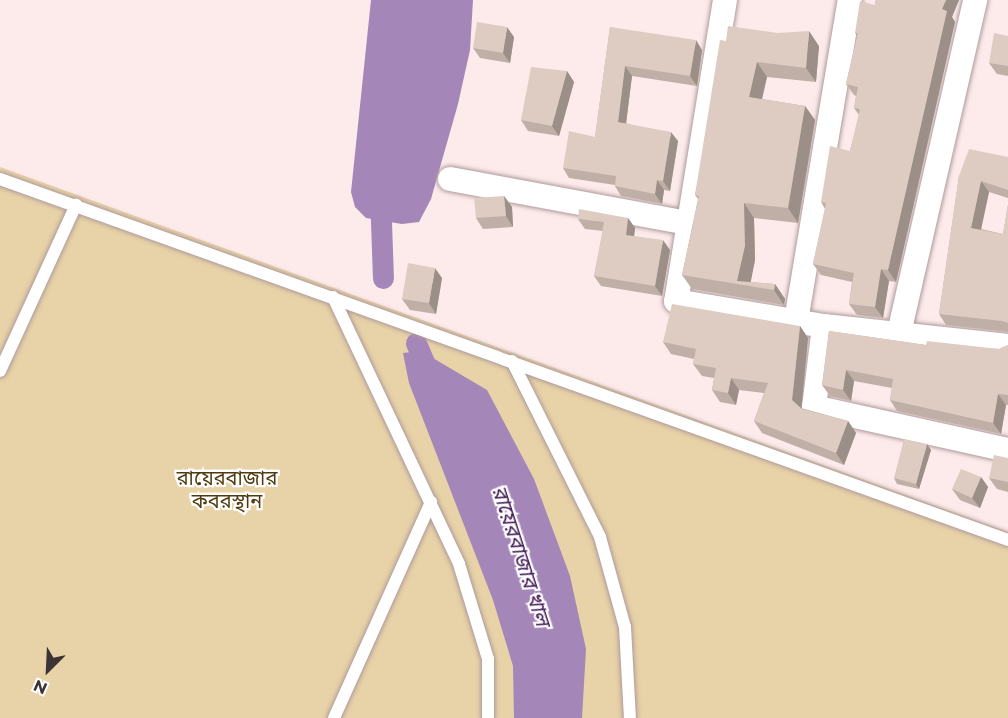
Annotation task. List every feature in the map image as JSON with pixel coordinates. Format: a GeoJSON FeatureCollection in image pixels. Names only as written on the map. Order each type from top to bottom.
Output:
{"type":"FeatureCollection","features":[{"type":"Feature","properties":{"kind":"street"},"geometry":{"type":"LineString","coordinates":[[725,0],[676,301],[824,326],[1008,346]]}},
{"type":"Feature","properties":{"kind":"street"},"geometry":{"type":"LineString","coordinates":[[796,321],[850,0]]}},
{"type":"Feature","properties":{"kind":"street"},"geometry":{"type":"LineString","coordinates":[[899,333],[975,0]]}},
{"type":"Feature","properties":{"kind":"street"},"geometry":{"type":"LineString","coordinates":[[450,179],[688,223]]}},
{"type":"Feature","properties":{"kind":"street"},"geometry":{"type":"LineString","coordinates":[[824,326],[814,407],[1008,450]]}},
{"type":"Feature","properties":{"kind":"lane"},"geometry":{"type":"LineString","coordinates":[[0,179],[1008,540]]}},
{"type":"Feature","properties":{"kind":"lane"},"geometry":{"type":"LineString","coordinates":[[0,371],[76,205]]}},
{"type":"Feature","properties":{"kind":"lane"},"geometry":{"type":"LineString","coordinates":[[333,297],[459,564],[488,659],[488,718]]}},
{"type":"Feature","properties":{"kind":"lane"},"geometry":{"type":"LineString","coordinates":[[512,361],[600,537],[625,627],[630,718]]}},
{"type":"Feature","properties":{"kind":"lane"},"geometry":{"type":"LineString","coordinates":[[334,718],[431,502]]}},
{"type":"Feature","properties":{"kind":"green space","name":"রায়েরবাজার কবরস্থান"},"geometry":{"type":"Polygon","coordinates":[[[0,167],[1008,532],[1008,718],[0,718],[0,167]]]}},
{"type":"Feature","properties":{"kind":"water"},"geometry":{"type":"Polygon","coordinates":[[[371,0],[473,0],[470,50],[458,104],[431,199],[419,222],[402,224],[366,218],[355,207],[351,192],[371,0]]]}},
{"type":"Feature","properties":{"kind":"water"},"geometry":{"type":"Polygon","coordinates":[[[421,351],[487,390],[534,479],[570,576],[586,649],[582,718],[514,718],[513,666],[493,600],[409,383],[403,353],[421,351]]]}},
{"type":"Feature","properties":{"kind":"building"},"geometry":{"type":"Polygon","coordinates":[[[875,0],[946,0],[942,9],[947,11],[888,270],[881,269],[875,307],[849,304],[854,273],[813,264],[826,203],[821,202],[830,146],[850,151],[860,109],[854,108],[858,87],[846,84],[858,33],[855,33],[860,1],[875,5],[875,0]]]}},
{"type":"Feature","properties":{"kind":"building"},"geometry":{"type":"Polygon","coordinates":[[[477,22],[507,27],[503,53],[473,48],[477,22]]]}},
{"type":"Feature","properties":{"kind":"building"},"geometry":{"type":"Polygon","coordinates":[[[728,26],[778,33],[809,31],[806,68],[757,62],[749,97],[805,106],[788,208],[744,203],[745,246],[737,281],[775,284],[774,290],[682,275],[699,196],[695,195],[720,40],[726,41],[728,26]]]}},
{"type":"Feature","properties":{"kind":"building"},"geometry":{"type":"Polygon","coordinates":[[[610,27],[696,40],[690,76],[625,66],[618,122],[671,132],[663,181],[657,180],[655,194],[615,186],[616,176],[563,168],[569,131],[595,137],[610,27]]]}},
{"type":"Feature","properties":{"kind":"building"},"geometry":{"type":"Polygon","coordinates":[[[994,33],[1008,36],[1008,66],[989,63],[994,33]]]}},
{"type":"Feature","properties":{"kind":"building"},"geometry":{"type":"Polygon","coordinates":[[[531,67],[567,71],[552,126],[521,120],[531,67]]]}},
{"type":"Feature","properties":{"kind":"building"},"geometry":{"type":"Polygon","coordinates":[[[969,149],[1008,157],[1008,190],[981,181],[971,228],[1003,234],[1008,205],[1008,323],[939,314],[959,176],[969,149]]]}},
{"type":"Feature","properties":{"kind":"building"},"geometry":{"type":"Polygon","coordinates":[[[504,196],[506,216],[476,218],[474,198],[504,196]]]}},
{"type":"Feature","properties":{"kind":"building"},"geometry":{"type":"Polygon","coordinates":[[[579,209],[628,218],[626,235],[663,240],[655,286],[594,276],[604,222],[578,219],[579,209]]]}},
{"type":"Feature","properties":{"kind":"building"},"geometry":{"type":"Polygon","coordinates":[[[408,263],[435,268],[429,303],[402,299],[408,263]]]}},
{"type":"Feature","properties":{"kind":"building"},"geometry":{"type":"Polygon","coordinates":[[[672,304],[800,326],[792,400],[802,409],[848,421],[836,453],[754,421],[768,383],[731,378],[728,393],[712,390],[716,368],[693,364],[696,349],[663,342],[672,304]]]}},
{"type":"Feature","properties":{"kind":"building"},"geometry":{"type":"Polygon","coordinates":[[[829,331],[926,345],[927,341],[999,349],[1008,345],[1008,395],[998,394],[993,423],[890,400],[893,379],[846,370],[843,390],[822,385],[829,331]]]}},
{"type":"Feature","properties":{"kind":"building"},"geometry":{"type":"Polygon","coordinates":[[[904,439],[927,444],[916,484],[894,478],[904,439]]]}},
{"type":"Feature","properties":{"kind":"building"},"geometry":{"type":"Polygon","coordinates":[[[994,455],[1008,458],[1008,482],[989,478],[994,455]]]}},
{"type":"Feature","properties":{"kind":"building"},"geometry":{"type":"Polygon","coordinates":[[[961,469],[981,477],[972,498],[952,489],[961,469]]]}},
{"type":"Feature","properties":{"kind":"waterway"},"geometry":{"type":"LineString","coordinates":[[380,193],[383,278]]}},
{"type":"Feature","properties":{"kind":"waterway","name":"রায়েরবাজার খাল"},"geometry":{"type":"LineString","coordinates":[[416,343],[431,378]]}}]}
